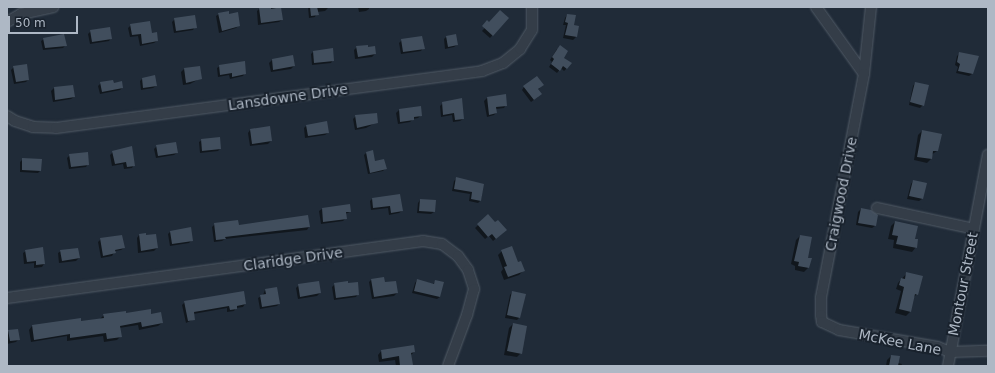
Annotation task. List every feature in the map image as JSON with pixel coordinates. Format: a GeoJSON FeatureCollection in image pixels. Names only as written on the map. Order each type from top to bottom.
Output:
{"type":"FeatureCollection","features":[{"type":"Feature","properties":{"kind":"street"},"geometry":{"type":"LineString","coordinates":[[7,22],[21,14],[53,7]]}},
{"type":"Feature","properties":{"kind":"street","name":"Lansdowne Drive"},"geometry":{"type":"LineString","coordinates":[[7,116],[15,121],[34,127],[56,128],[482,71],[504,63],[520,49],[532,30],[532,7]]}},
{"type":"Feature","properties":{"kind":"street"},"geometry":{"type":"LineString","coordinates":[[816,7],[824,21],[864,74]]}},
{"type":"Feature","properties":{"kind":"street","name":"Craigwood Drive"},"geometry":{"type":"LineString","coordinates":[[821,315],[821,298],[864,74],[871,7]]}},
{"type":"Feature","properties":{"kind":"street","name":"Montour Street"},"geometry":{"type":"LineString","coordinates":[[948,366],[988,155]]}},
{"type":"Feature","properties":{"kind":"street"},"geometry":{"type":"LineString","coordinates":[[877,208],[974,229]]}},
{"type":"Feature","properties":{"kind":"street","name":"Claridge Drive"},"geometry":{"type":"LineString","coordinates":[[7,298],[423,242],[442,244],[458,256],[468,270],[474,289],[467,315],[448,366]]}},
{"type":"Feature","properties":{"kind":"street","name":"McKee Lane"},"geometry":{"type":"LineString","coordinates":[[821,315],[822,322],[839,330],[938,347],[950,352],[988,351]]}},
{"type":"Feature","properties":{"kind":"building"},"geometry":{"type":"Polygon","coordinates":[[[271,7],[271,9],[281,7],[283,20],[261,23],[259,8],[271,7]]]}},
{"type":"Feature","properties":{"kind":"building"},"geometry":{"type":"Polygon","coordinates":[[[310,7],[317,7],[319,15],[311,16],[310,7]]]}},
{"type":"Feature","properties":{"kind":"building"},"geometry":{"type":"Polygon","coordinates":[[[500,10],[509,18],[493,36],[482,26],[487,20],[489,22],[500,10]]]}},
{"type":"Feature","properties":{"kind":"building"},"geometry":{"type":"Polygon","coordinates":[[[229,11],[229,14],[238,12],[240,26],[222,31],[218,13],[229,11]]]}},
{"type":"Feature","properties":{"kind":"building"},"geometry":{"type":"Polygon","coordinates":[[[567,14],[576,15],[574,25],[579,26],[577,37],[565,35],[568,23],[565,22],[567,14]]]}},
{"type":"Feature","properties":{"kind":"building"},"geometry":{"type":"Polygon","coordinates":[[[195,15],[197,28],[176,31],[174,18],[195,15]]]}},
{"type":"Feature","properties":{"kind":"building"},"geometry":{"type":"Polygon","coordinates":[[[150,21],[152,33],[157,32],[158,41],[142,44],[141,34],[132,35],[130,24],[150,21]]]}},
{"type":"Feature","properties":{"kind":"building"},"geometry":{"type":"Polygon","coordinates":[[[110,27],[112,39],[92,42],[90,30],[110,27]]]}},
{"type":"Feature","properties":{"kind":"building"},"geometry":{"type":"Polygon","coordinates":[[[64,34],[67,46],[45,48],[43,38],[64,34]]]}},
{"type":"Feature","properties":{"kind":"building"},"geometry":{"type":"Polygon","coordinates":[[[456,34],[458,45],[448,47],[446,36],[456,34]]]}},
{"type":"Feature","properties":{"kind":"building"},"geometry":{"type":"Polygon","coordinates":[[[422,36],[425,49],[403,52],[401,39],[422,36]]]}},
{"type":"Feature","properties":{"kind":"building"},"geometry":{"type":"Polygon","coordinates":[[[368,45],[368,47],[375,46],[376,54],[358,57],[356,46],[368,45]]]}},
{"type":"Feature","properties":{"kind":"building"},"geometry":{"type":"Polygon","coordinates":[[[560,45],[568,51],[564,58],[572,63],[567,69],[563,66],[560,71],[551,64],[554,59],[552,57],[560,45]]]}},
{"type":"Feature","properties":{"kind":"building"},"geometry":{"type":"Polygon","coordinates":[[[333,48],[334,61],[314,63],[313,51],[333,48]]]}},
{"type":"Feature","properties":{"kind":"building"},"geometry":{"type":"Polygon","coordinates":[[[959,52],[979,56],[973,74],[958,71],[960,64],[957,62],[959,52]]]}},
{"type":"Feature","properties":{"kind":"building"},"geometry":{"type":"Polygon","coordinates":[[[293,55],[295,66],[273,70],[272,59],[293,55]]]}},
{"type":"Feature","properties":{"kind":"building"},"geometry":{"type":"Polygon","coordinates":[[[245,61],[246,74],[232,77],[232,73],[220,75],[219,65],[245,61]]]}},
{"type":"Feature","properties":{"kind":"building"},"geometry":{"type":"Polygon","coordinates":[[[27,64],[29,80],[16,82],[13,66],[27,64]]]}},
{"type":"Feature","properties":{"kind":"building"},"geometry":{"type":"Polygon","coordinates":[[[200,66],[202,79],[186,83],[184,68],[200,66]]]}},
{"type":"Feature","properties":{"kind":"building"},"geometry":{"type":"Polygon","coordinates":[[[155,75],[157,86],[143,88],[142,78],[155,75]]]}},
{"type":"Feature","properties":{"kind":"building"},"geometry":{"type":"Polygon","coordinates":[[[537,76],[544,85],[538,89],[542,94],[534,100],[523,86],[537,76]]]}},
{"type":"Feature","properties":{"kind":"building"},"geometry":{"type":"Polygon","coordinates":[[[113,80],[114,83],[122,81],[123,88],[102,92],[100,82],[113,80]]]}},
{"type":"Feature","properties":{"kind":"building"},"geometry":{"type":"Polygon","coordinates":[[[915,82],[929,85],[924,106],[910,102],[915,82]]]}},
{"type":"Feature","properties":{"kind":"building"},"geometry":{"type":"Polygon","coordinates":[[[73,85],[75,97],[55,100],[54,87],[73,85]]]}},
{"type":"Feature","properties":{"kind":"building"},"geometry":{"type":"Polygon","coordinates":[[[506,94],[507,106],[496,107],[497,113],[489,115],[487,97],[506,94]]]}},
{"type":"Feature","properties":{"kind":"building"},"geometry":{"type":"Polygon","coordinates":[[[462,98],[464,119],[455,120],[454,113],[443,115],[442,102],[462,98]]]}},
{"type":"Feature","properties":{"kind":"building"},"geometry":{"type":"Polygon","coordinates":[[[421,106],[422,116],[414,117],[414,120],[400,122],[399,109],[421,106]]]}},
{"type":"Feature","properties":{"kind":"building"},"geometry":{"type":"Polygon","coordinates":[[[377,113],[378,123],[357,128],[355,115],[377,113]]]}},
{"type":"Feature","properties":{"kind":"building"},"geometry":{"type":"Polygon","coordinates":[[[327,121],[329,133],[308,136],[306,125],[327,121]]]}},
{"type":"Feature","properties":{"kind":"building"},"geometry":{"type":"Polygon","coordinates":[[[270,126],[272,141],[252,144],[250,129],[270,126]]]}},
{"type":"Feature","properties":{"kind":"building"},"geometry":{"type":"Polygon","coordinates":[[[922,130],[942,134],[938,151],[933,151],[932,159],[917,157],[922,130]]]}},
{"type":"Feature","properties":{"kind":"building"},"geometry":{"type":"Polygon","coordinates":[[[220,137],[221,149],[202,151],[201,139],[220,137]]]}},
{"type":"Feature","properties":{"kind":"building"},"geometry":{"type":"Polygon","coordinates":[[[176,142],[178,153],[158,156],[156,145],[176,142]]]}},
{"type":"Feature","properties":{"kind":"building"},"geometry":{"type":"Polygon","coordinates":[[[132,146],[135,166],[127,167],[126,162],[115,164],[112,151],[132,146]]]}},
{"type":"Feature","properties":{"kind":"building"},"geometry":{"type":"Polygon","coordinates":[[[373,150],[375,161],[384,159],[387,169],[370,173],[366,152],[373,150]]]}},
{"type":"Feature","properties":{"kind":"building"},"geometry":{"type":"Polygon","coordinates":[[[88,152],[89,165],[71,167],[69,154],[88,152]]]}},
{"type":"Feature","properties":{"kind":"building"},"geometry":{"type":"Polygon","coordinates":[[[22,158],[42,159],[41,171],[22,170],[22,158]]]}},
{"type":"Feature","properties":{"kind":"building"},"geometry":{"type":"Polygon","coordinates":[[[456,177],[484,184],[481,201],[471,199],[472,192],[454,189],[456,177]]]}},
{"type":"Feature","properties":{"kind":"building"},"geometry":{"type":"Polygon","coordinates":[[[913,180],[927,183],[923,199],[909,196],[913,180]]]}},
{"type":"Feature","properties":{"kind":"building"},"geometry":{"type":"Polygon","coordinates":[[[400,194],[403,211],[391,213],[390,206],[373,208],[372,198],[400,194]]]}},
{"type":"Feature","properties":{"kind":"building"},"geometry":{"type":"Polygon","coordinates":[[[420,199],[436,200],[435,212],[419,211],[420,199]]]}},
{"type":"Feature","properties":{"kind":"building"},"geometry":{"type":"Polygon","coordinates":[[[350,204],[351,212],[346,212],[347,219],[323,222],[322,208],[350,204]]]}},
{"type":"Feature","properties":{"kind":"building"},"geometry":{"type":"Polygon","coordinates":[[[861,208],[871,210],[878,215],[876,226],[858,223],[861,208]]]}},
{"type":"Feature","properties":{"kind":"building"},"geometry":{"type":"Polygon","coordinates":[[[488,214],[495,222],[498,220],[507,230],[496,239],[492,234],[488,237],[477,224],[488,214]]]}},
{"type":"Feature","properties":{"kind":"building"},"geometry":{"type":"Polygon","coordinates":[[[308,215],[310,227],[225,237],[226,239],[216,240],[214,223],[238,220],[239,225],[308,215]]]}},
{"type":"Feature","properties":{"kind":"building"},"geometry":{"type":"Polygon","coordinates":[[[895,221],[918,226],[915,239],[918,239],[917,248],[896,244],[898,236],[892,235],[895,221]]]}},
{"type":"Feature","properties":{"kind":"building"},"geometry":{"type":"Polygon","coordinates":[[[191,227],[193,241],[172,244],[170,231],[191,227]]]}},
{"type":"Feature","properties":{"kind":"building"},"geometry":{"type":"Polygon","coordinates":[[[146,233],[146,235],[156,234],[158,248],[141,251],[139,234],[146,233]]]}},
{"type":"Feature","properties":{"kind":"building"},"geometry":{"type":"Polygon","coordinates":[[[122,235],[125,248],[115,250],[116,253],[103,256],[100,238],[122,235]]]}},
{"type":"Feature","properties":{"kind":"building"},"geometry":{"type":"Polygon","coordinates":[[[800,235],[812,237],[808,258],[812,258],[809,268],[798,266],[799,262],[794,261],[800,235]]]}},
{"type":"Feature","properties":{"kind":"building"},"geometry":{"type":"Polygon","coordinates":[[[512,246],[518,262],[521,261],[525,271],[508,277],[504,267],[507,266],[501,250],[512,246]]]}},
{"type":"Feature","properties":{"kind":"building"},"geometry":{"type":"Polygon","coordinates":[[[43,247],[45,264],[36,265],[36,261],[27,262],[25,250],[43,247]]]}},
{"type":"Feature","properties":{"kind":"building"},"geometry":{"type":"Polygon","coordinates":[[[78,248],[80,258],[62,261],[60,250],[78,248]]]}},
{"type":"Feature","properties":{"kind":"building"},"geometry":{"type":"Polygon","coordinates":[[[906,272],[923,276],[918,295],[915,294],[911,312],[899,309],[904,287],[899,285],[901,278],[905,279],[906,272]]]}},
{"type":"Feature","properties":{"kind":"building"},"geometry":{"type":"Polygon","coordinates":[[[384,277],[385,282],[396,281],[398,293],[374,297],[371,279],[384,277]]]}},
{"type":"Feature","properties":{"kind":"building"},"geometry":{"type":"Polygon","coordinates":[[[417,279],[434,284],[435,280],[444,282],[440,297],[414,291],[417,279]]]}},
{"type":"Feature","properties":{"kind":"building"},"geometry":{"type":"Polygon","coordinates":[[[319,281],[321,293],[300,297],[298,284],[319,281]]]}},
{"type":"Feature","properties":{"kind":"building"},"geometry":{"type":"Polygon","coordinates":[[[348,281],[348,283],[358,282],[359,295],[336,298],[334,283],[348,281]]]}},
{"type":"Feature","properties":{"kind":"building"},"geometry":{"type":"Polygon","coordinates":[[[277,287],[280,304],[262,307],[260,295],[266,294],[265,289],[277,287]]]}},
{"type":"Feature","properties":{"kind":"building"},"geometry":{"type":"Polygon","coordinates":[[[244,291],[246,304],[237,306],[237,309],[230,310],[229,306],[194,312],[195,320],[188,321],[184,301],[244,291]]]}},
{"type":"Feature","properties":{"kind":"building"},"geometry":{"type":"Polygon","coordinates":[[[512,291],[526,294],[520,318],[507,315],[512,291]]]}},
{"type":"Feature","properties":{"kind":"building"},"geometry":{"type":"Polygon","coordinates":[[[151,309],[151,314],[161,312],[163,323],[142,327],[141,322],[120,326],[122,337],[107,339],[106,333],[70,338],[70,334],[34,340],[32,325],[81,318],[81,321],[104,318],[103,314],[126,311],[126,313],[151,309]]]}},
{"type":"Feature","properties":{"kind":"building"},"geometry":{"type":"Polygon","coordinates":[[[513,323],[527,326],[522,354],[507,351],[513,323]]]}},
{"type":"Feature","properties":{"kind":"building"},"geometry":{"type":"Polygon","coordinates":[[[18,329],[20,340],[10,341],[8,330],[18,329]]]}},
{"type":"Feature","properties":{"kind":"building"},"geometry":{"type":"Polygon","coordinates":[[[414,345],[415,352],[411,353],[413,365],[400,366],[399,356],[382,359],[381,350],[414,345]]]}},
{"type":"Feature","properties":{"kind":"building"},"geometry":{"type":"Polygon","coordinates":[[[891,355],[900,356],[898,366],[889,366],[891,355]]]}}]}
